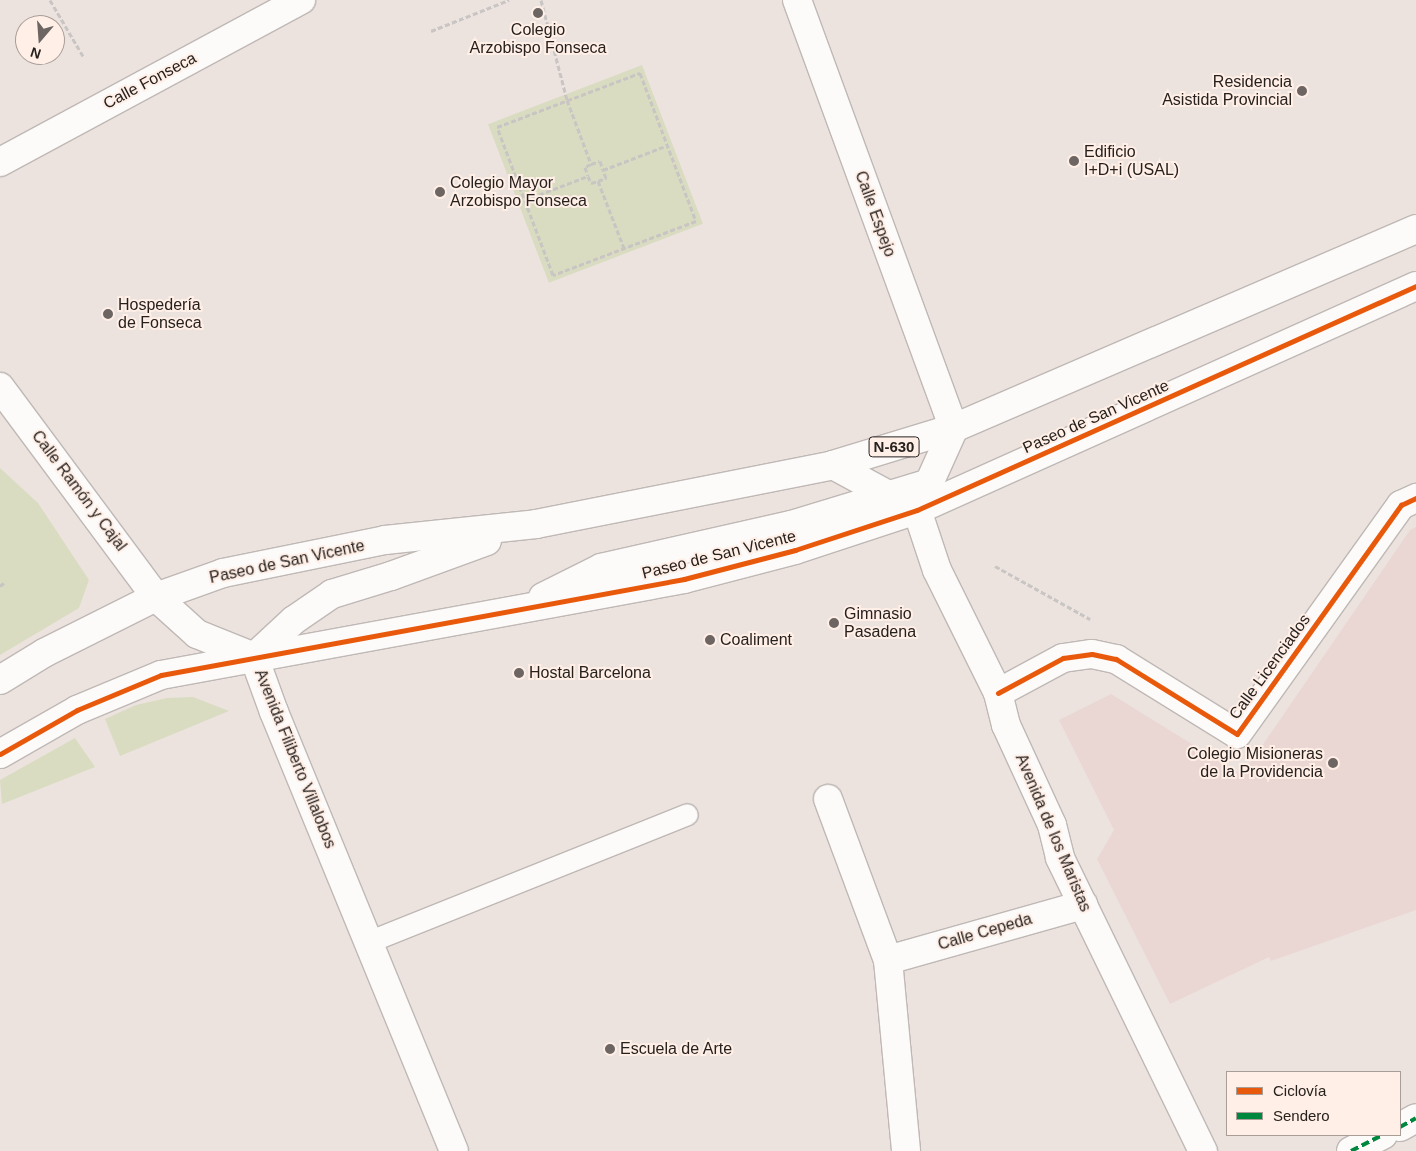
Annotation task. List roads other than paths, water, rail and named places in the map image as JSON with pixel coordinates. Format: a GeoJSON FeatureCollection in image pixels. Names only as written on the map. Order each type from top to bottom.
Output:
{"type":"FeatureCollection","features":[{"type":"Feature","properties":{"kind":"main road","name":"Calle Fonseca"},"geometry":{"type":"LineString","coordinates":[[0,162],[300,0]]}},
{"type":"Feature","properties":{"kind":"main road","name":"Calle Espejo"},"geometry":{"type":"LineString","coordinates":[[797,0],[954,428]]}},
{"type":"Feature","properties":{"kind":"main road","name":"Paseo de San Vicente"},"geometry":{"type":"LineString","coordinates":[[0,680],[44,653],[156,597],[223,572],[385,540],[536,524],[834,465],[954,428],[1416,229]]}},
{"type":"Feature","properties":{"kind":"main road","name":"Paseo de San Vicente"},"geometry":{"type":"LineString","coordinates":[[0,754],[77,710],[161,675],[512,612],[709,574],[796,550],[917,510],[1416,286]]}},
{"type":"Feature","properties":{"kind":"main road","name":"Calle Ramón y Cajal"},"geometry":{"type":"LineString","coordinates":[[0,386],[156,597]]}},
{"type":"Feature","properties":{"kind":"main road"},"geometry":{"type":"LineString","coordinates":[[834,465],[917,510],[954,428]]}},
{"type":"Feature","properties":{"kind":"main road","name":"Paseo de San Vicente"},"geometry":{"type":"LineString","coordinates":[[512,612],[601,568],[792,526],[929,483]]}},
{"type":"Feature","properties":{"kind":"main road","name":"Calle Licenciados"},"geometry":{"type":"LineString","coordinates":[[998,693],[1063,658],[1092,654],[1116,659],[1237,734],[1402,505],[1416,498]]}},
{"type":"Feature","properties":{"kind":"main road","name":"Avenida de los Maristas"},"geometry":{"type":"LineString","coordinates":[[917,510],[937,570],[998,693],[1006,726],[1052,825],[1060,858],[1203,1151]]}},
{"type":"Feature","properties":{"kind":"main road","name":"Paseo de San Vicente"},"geometry":{"type":"LineString","coordinates":[[254,657],[294,620],[332,594],[392,576],[536,524]]}},
{"type":"Feature","properties":{"kind":"main road","name":"Avenida Filiberto Villalobos"},"geometry":{"type":"LineString","coordinates":[[156,597],[197,634],[254,657],[274,712],[370,941],[454,1151]]}},
{"type":"Feature","properties":{"kind":"main road"},"geometry":{"type":"LineString","coordinates":[[828,799],[888,960],[906,1151]]}},
{"type":"Feature","properties":{"kind":"main road","name":"Calle Cepeda"},"geometry":{"type":"LineString","coordinates":[[888,960],[1083,905]]}},
{"type":"Feature","properties":{"kind":"main road"},"geometry":{"type":"LineString","coordinates":[[1401,1126],[1416,1118]]}},
{"type":"Feature","properties":{"kind":"main road"},"geometry":{"type":"LineString","coordinates":[[1351,1151],[1381,1136]]}},
{"type":"Feature","properties":{"kind":"lane"},"geometry":{"type":"LineString","coordinates":[[370,941],[687,814]]}},
{"type":"Feature","properties":{"kind":"place","name":"Colegio Arzobispo Fonseca"},"geometry":{"type":"Point","coordinates":[538,13]}},
{"type":"Feature","properties":{"kind":"place","name":"Residencia Asistida Provincial"},"geometry":{"type":"Point","coordinates":[1302,91]}},
{"type":"Feature","properties":{"kind":"place","name":"Edificio I+D+i (USAL)"},"geometry":{"type":"Point","coordinates":[1074,161]}},
{"type":"Feature","properties":{"kind":"place","name":"Colegio Mayor Arzobispo Fonseca"},"geometry":{"type":"Point","coordinates":[440,192]}},
{"type":"Feature","properties":{"kind":"place","name":"Hospedería de Fonseca"},"geometry":{"type":"Point","coordinates":[108,314]}},
{"type":"Feature","properties":{"kind":"place","name":"Gimnasio Pasadena"},"geometry":{"type":"Point","coordinates":[834,623]}},
{"type":"Feature","properties":{"kind":"place","name":"Coaliment"},"geometry":{"type":"Point","coordinates":[710,640]}},
{"type":"Feature","properties":{"kind":"place","name":"Hostal Barcelona"},"geometry":{"type":"Point","coordinates":[519,673]}},
{"type":"Feature","properties":{"kind":"place","name":"Colegio Misioneras de la Providencia"},"geometry":{"type":"Point","coordinates":[1333,763]}},
{"type":"Feature","properties":{"kind":"place","name":"Escuela de Arte"},"geometry":{"type":"Point","coordinates":[610,1049]}}]}
